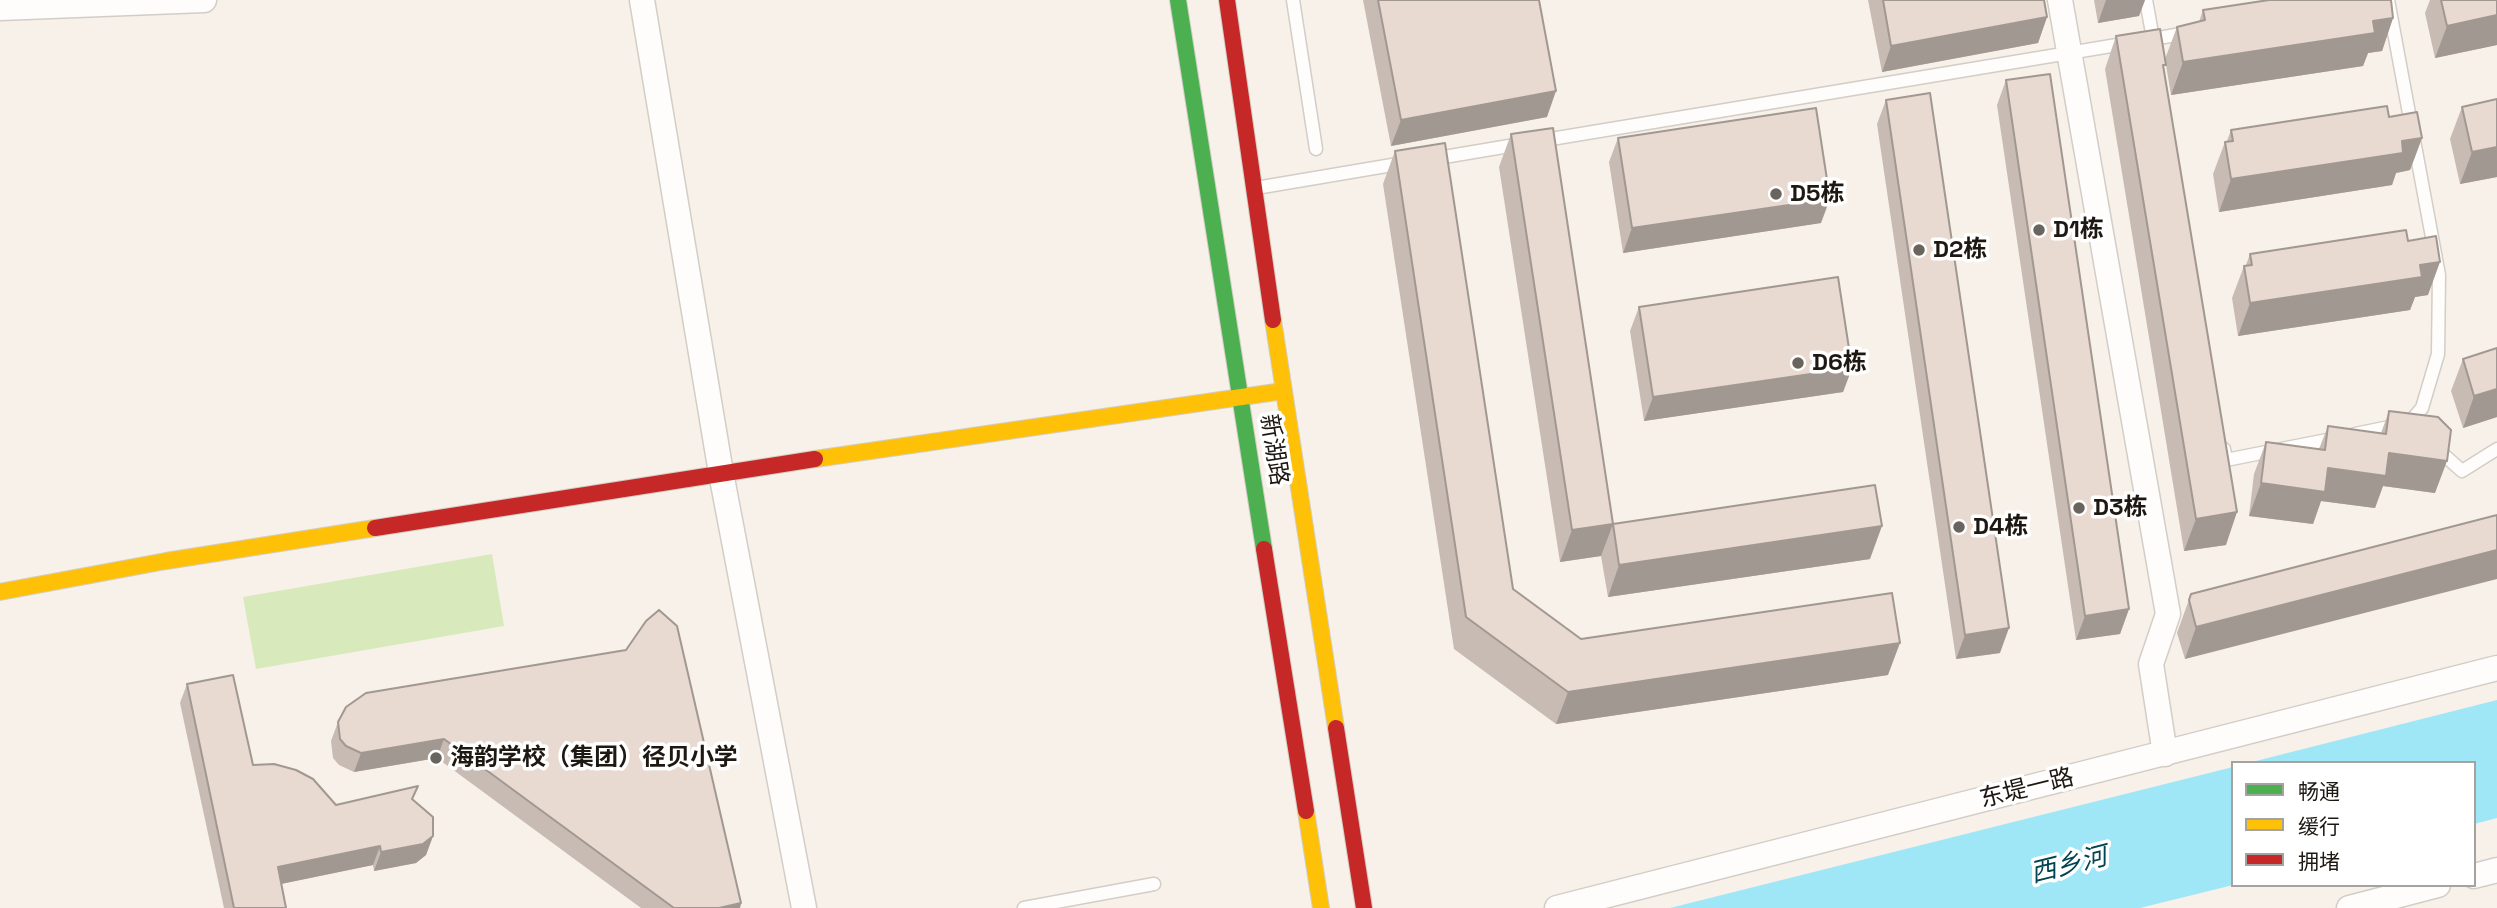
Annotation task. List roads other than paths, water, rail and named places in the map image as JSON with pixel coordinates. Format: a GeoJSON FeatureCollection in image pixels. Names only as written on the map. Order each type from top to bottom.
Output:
{"type":"FeatureCollection","features":[{"type":"Feature","properties":{"kind":"main road","name":"新湖路"},"geometry":{"type":"LineString","coordinates":[[1178,0],[1321,908]]}},
{"type":"Feature","properties":{"kind":"main road","name":"新湖路"},"geometry":{"type":"LineString","coordinates":[[1227,0],[1283,391],[1364,908]]}},
{"type":"Feature","properties":{"kind":"main road"},"geometry":{"type":"LineString","coordinates":[[0,592],[166,561],[721,473],[1283,391]]}},
{"type":"Feature","properties":{"kind":"street"},"geometry":{"type":"LineString","coordinates":[[0,8],[204,0]]}},
{"type":"Feature","properties":{"kind":"street"},"geometry":{"type":"LineString","coordinates":[[642,0],[721,473],[804,908]]}},
{"type":"Feature","properties":{"kind":"street"},"geometry":{"type":"LineString","coordinates":[[2060,0],[2175,612],[2151,664],[2165,754]]}},
{"type":"Feature","properties":{"kind":"street","name":"东堤一路"},"geometry":{"type":"LineString","coordinates":[[1557,908],[2497,668]]}},
{"type":"Feature","properties":{"kind":"street"},"geometry":{"type":"LineString","coordinates":[[2476,875],[2497,870]]}},
{"type":"Feature","properties":{"kind":"street"},"geometry":{"type":"LineString","coordinates":[[2349,908],[2430,887]]}},
{"type":"Feature","properties":{"kind":"lane"},"geometry":{"type":"LineString","coordinates":[[1293,0],[1316,149]]}},
{"type":"Feature","properties":{"kind":"lane"},"geometry":{"type":"LineString","coordinates":[[2146,0],[2155,52]]}},
{"type":"Feature","properties":{"kind":"lane"},"geometry":{"type":"LineString","coordinates":[[2374,4],[2390,1],[2439,275],[2438,354],[2418,431]]}},
{"type":"Feature","properties":{"kind":"lane"},"geometry":{"type":"LineString","coordinates":[[1253,188],[2194,32]]}},
{"type":"Feature","properties":{"kind":"lane"},"geometry":{"type":"LineString","coordinates":[[2221,433],[2226,460],[2418,431]]}},
{"type":"Feature","properties":{"kind":"lane"},"geometry":{"type":"LineString","coordinates":[[2418,431],[2462,471],[2497,449]]}},
{"type":"Feature","properties":{"kind":"lane"},"geometry":{"type":"LineString","coordinates":[[1024,908],[1154,884]]}},
{"type":"Feature","properties":{"kind":"water"},"geometry":{"type":"Polygon","coordinates":[[[2497,700],[2497,818],[2476,823],[2476,761],[2256,761],[2497,700]]]}},
{"type":"Feature","properties":{"kind":"water","name":"西乡河"},"geometry":{"type":"Polygon","coordinates":[[[2231,768],[2231,885],[2140,908],[1670,908],[2231,768]]]}},
{"type":"Feature","properties":{"kind":"place","name":"D5栋"},"geometry":{"type":"Point","coordinates":[1776,194]}},
{"type":"Feature","properties":{"kind":"place","name":"D1栋"},"geometry":{"type":"Point","coordinates":[2039,230]}},
{"type":"Feature","properties":{"kind":"place","name":"D2栋"},"geometry":{"type":"Point","coordinates":[1919,250]}},
{"type":"Feature","properties":{"kind":"place","name":"D6栋"},"geometry":{"type":"Point","coordinates":[1798,363]}},
{"type":"Feature","properties":{"kind":"place","name":"D3栋"},"geometry":{"type":"Point","coordinates":[2079,508]}},
{"type":"Feature","properties":{"kind":"place","name":"D4栋"},"geometry":{"type":"Point","coordinates":[1959,527]}},
{"type":"Feature","properties":{"kind":"place","name":"海韵学校（集团）径贝小学"},"geometry":{"type":"Point","coordinates":[436,758]}}]}
